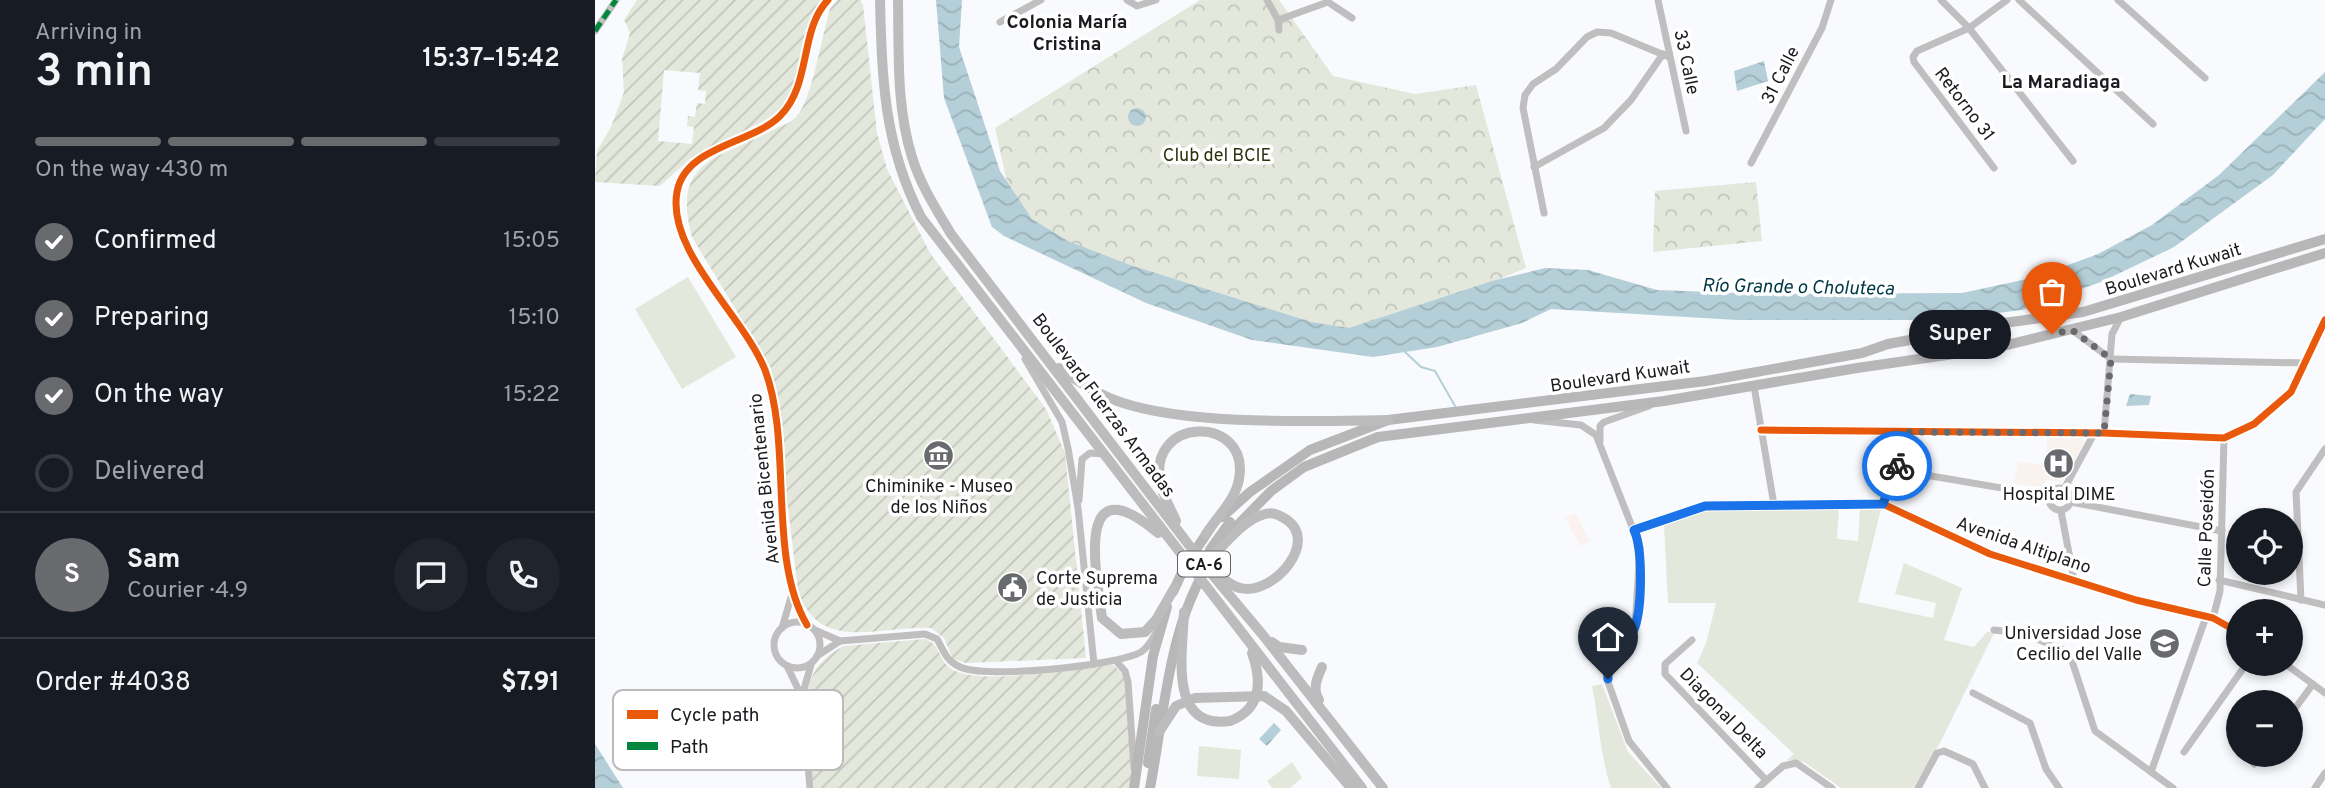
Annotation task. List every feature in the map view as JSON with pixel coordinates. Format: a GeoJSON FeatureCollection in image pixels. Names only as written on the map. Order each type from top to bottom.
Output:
{"type":"FeatureCollection","features":[{"type":"Feature","properties":{"kind":"highway","name":"Boulevard Fuerzas Armadas"},"geometry":{"type":"LineString","coordinates":[[880,0],[886,120],[905,183],[936,239],[1362,788]]}},
{"type":"Feature","properties":{"kind":"highway","name":"Boulevard Fuerzas Armadas"},"geometry":{"type":"LineString","coordinates":[[898,0],[903,118],[912,158],[927,194],[951,234],[1205,566],[1383,788]]}},
{"type":"Feature","properties":{"kind":"highway"},"geometry":{"type":"LineString","coordinates":[[1048,360],[1094,391],[1151,410],[1269,419],[1388,420]]}},
{"type":"Feature","properties":{"kind":"highway"},"geometry":{"type":"LineString","coordinates":[[1184,539],[1164,495],[1160,466],[1169,445],[1178,436],[1203,430],[1226,440],[1234,449],[1240,470],[1237,488],[1204,536]]}},
{"type":"Feature","properties":{"kind":"highway"},"geometry":{"type":"LineString","coordinates":[[1174,547],[1138,516],[1125,511],[1105,516],[1094,534],[1102,618],[1113,631],[1129,636],[1146,632],[1156,620],[1175,585]]}},
{"type":"Feature","properties":{"kind":"highway"},"geometry":{"type":"LineString","coordinates":[[1205,566],[1239,588],[1257,588],[1275,578],[1293,560],[1297,552],[1297,534],[1293,525],[1279,515],[1261,515],[1214,551]]}},
{"type":"Feature","properties":{"kind":"highway"},"geometry":{"type":"LineString","coordinates":[[1184,612],[1183,691],[1191,707],[1204,718],[1230,721],[1252,706],[1259,681],[1248,644]]}},
{"type":"Feature","properties":{"kind":"highway"},"geometry":{"type":"LineString","coordinates":[[1262,634],[1279,647],[1302,650]]}},
{"type":"Feature","properties":{"kind":"highway"},"geometry":{"type":"LineString","coordinates":[[1322,667],[1315,694],[1338,729]]}},
{"type":"Feature","properties":{"kind":"highway"},"geometry":{"type":"LineString","coordinates":[[1159,732],[1181,703],[1195,698],[1263,696],[1286,711],[1322,757],[1351,788]]}},
{"type":"Feature","properties":{"kind":"main road","name":"Boulevard Kuwait"},"geometry":{"type":"LineString","coordinates":[[1137,787],[1148,686],[1160,629],[1175,585],[1204,536],[1250,492],[1310,450],[1388,420],[1626,393],[1862,353],[1888,344],[1997,324],[2046,319],[2123,302],[2325,239]]}},
{"type":"Feature","properties":{"kind":"main road","name":"Boulevard Kuwait"},"geometry":{"type":"LineString","coordinates":[[1148,788],[1172,650],[1189,600],[1214,551],[1249,510],[1308,464],[1378,437],[1664,401],[1857,368],[1962,354],[2120,317],[2302,260],[2320,250]]}},
{"type":"Feature","properties":{"kind":"main road"},"geometry":{"type":"LineString","coordinates":[[2257,260],[2320,250]]}},
{"type":"Feature","properties":{"kind":"main road"},"geometry":{"type":"LineString","coordinates":[[2260,272],[2320,250]]}},
{"type":"Feature","properties":{"kind":"main road"},"geometry":{"type":"LineString","coordinates":[[2032,338],[1969,347],[1964,339],[1970,334],[2046,319]]}},
{"type":"Feature","properties":{"kind":"main road"},"geometry":{"type":"LineString","coordinates":[[1857,368],[1949,350],[1952,344],[1944,339],[1862,353]]}},
{"type":"Feature","properties":{"kind":"main road"},"geometry":{"type":"LineString","coordinates":[[1148,788],[1154,718],[1168,649],[1183,601],[1214,551]]}},
{"type":"Feature","properties":{"kind":"main road"},"geometry":{"type":"LineString","coordinates":[[1137,787],[1160,629]]}},
{"type":"Feature","properties":{"kind":"street"},"geometry":{"type":"LineString","coordinates":[[595,31],[616,0]]}},
{"type":"Feature","properties":{"kind":"street","name":"Avenida Bicentenario"},"geometry":{"type":"LineString","coordinates":[[782,628],[792,593],[776,435],[766,373],[687,244],[675,206],[680,180],[689,170],[706,156],[776,121],[789,107],[797,93],[818,14],[828,0]]}},
{"type":"Feature","properties":{"kind":"street"},"geometry":{"type":"LineString","coordinates":[[872,0],[881,30]]}},
{"type":"Feature","properties":{"kind":"street"},"geometry":{"type":"LineString","coordinates":[[1000,22],[1041,0]]}},
{"type":"Feature","properties":{"kind":"street"},"geometry":{"type":"LineString","coordinates":[[1127,0],[1137,6],[1156,0]]}},
{"type":"Feature","properties":{"kind":"street"},"geometry":{"type":"LineString","coordinates":[[1267,0],[1278,20],[1279,30]]}},
{"type":"Feature","properties":{"kind":"street","name":"33 Calle"},"geometry":{"type":"LineString","coordinates":[[1658,0],[1666,55],[1686,131]]}},
{"type":"Feature","properties":{"kind":"street","name":"31 Calle"},"geometry":{"type":"LineString","coordinates":[[1751,163],[1817,38],[1831,0]]}},
{"type":"Feature","properties":{"kind":"street"},"geometry":{"type":"LineString","coordinates":[[1941,0],[1969,27],[2073,162]]}},
{"type":"Feature","properties":{"kind":"street"},"geometry":{"type":"LineString","coordinates":[[1969,27],[2007,0]]}},
{"type":"Feature","properties":{"kind":"street"},"geometry":{"type":"LineString","coordinates":[[2019,0],[2153,124]]}},
{"type":"Feature","properties":{"kind":"street"},"geometry":{"type":"LineString","coordinates":[[2117,0],[2205,78]]}},
{"type":"Feature","properties":{"kind":"street"},"geometry":{"type":"LineString","coordinates":[[1278,20],[1328,2],[1352,18]]}},
{"type":"Feature","properties":{"kind":"street","name":"Retorno 31"},"geometry":{"type":"LineString","coordinates":[[1969,27],[1917,51],[1913,62],[1994,168]]}},
{"type":"Feature","properties":{"kind":"street"},"geometry":{"type":"LineString","coordinates":[[1534,167],[1604,128],[1631,100],[1666,55],[1611,33],[1597,32],[1587,37],[1571,57],[1534,84],[1525,95],[1523,108],[1534,167],[1544,213]]}},
{"type":"Feature","properties":{"kind":"street"},"geometry":{"type":"LineString","coordinates":[[2302,260],[2325,259]]}},
{"type":"Feature","properties":{"kind":"street"},"geometry":{"type":"LineString","coordinates":[[2104,433],[2112,334],[2120,317]]}},
{"type":"Feature","properties":{"kind":"street"},"geometry":{"type":"LineString","coordinates":[[1761,430],[2095,432],[2224,438],[2254,424],[2283,400],[2305,363],[2325,320]]}},
{"type":"Feature","properties":{"kind":"street"},"geometry":{"type":"LineString","coordinates":[[2072,330],[2111,359],[2305,363]]}},
{"type":"Feature","properties":{"kind":"street"},"geometry":{"type":"LineString","coordinates":[[1016,343],[1062,422],[1078,508],[1094,664]]}},
{"type":"Feature","properties":{"kind":"street"},"geometry":{"type":"LineString","coordinates":[[1754,386],[1774,505]]}},
{"type":"Feature","properties":{"kind":"street"},"geometry":{"type":"LineString","coordinates":[[1600,442],[1600,426],[1604,422],[1664,401]]}},
{"type":"Feature","properties":{"kind":"street"},"geometry":{"type":"LineString","coordinates":[[1523,419],[1580,425],[1591,430],[1600,442],[1640,547],[1637,618],[1632,635],[1609,666],[1608,679],[1629,741],[1667,788]]}},
{"type":"Feature","properties":{"kind":"street"},"geometry":{"type":"LineString","coordinates":[[1883,504],[1907,432]]}},
{"type":"Feature","properties":{"kind":"street"},"geometry":{"type":"LineString","coordinates":[[2064,489],[2095,432]]}},
{"type":"Feature","properties":{"kind":"street","name":"Calle Poseidón"},"geometry":{"type":"LineString","coordinates":[[2151,772],[2209,617],[2218,601],[2224,438]]}},
{"type":"Feature","properties":{"kind":"street"},"geometry":{"type":"LineString","coordinates":[[2301,599],[2295,492],[2325,449]]}},
{"type":"Feature","properties":{"kind":"street"},"geometry":{"type":"LineString","coordinates":[[1078,508],[1082,459],[1094,452],[1104,454]]}},
{"type":"Feature","properties":{"kind":"street"},"geometry":{"type":"LineString","coordinates":[[1895,470],[2049,496]]}},
{"type":"Feature","properties":{"kind":"street"},"geometry":{"type":"LineString","coordinates":[[2049,496],[2057,488],[2064,489]]}},
{"type":"Feature","properties":{"kind":"street"},"geometry":{"type":"LineString","coordinates":[[2064,489],[2071,502]]}},
{"type":"Feature","properties":{"kind":"street"},"geometry":{"type":"LineString","coordinates":[[2049,496],[2050,505],[2061,511]]}},
{"type":"Feature","properties":{"kind":"street"},"geometry":{"type":"LineString","coordinates":[[2071,502],[2222,531]]}},
{"type":"Feature","properties":{"kind":"street"},"geometry":{"type":"LineString","coordinates":[[2061,511],[2071,502]]}},
{"type":"Feature","properties":{"kind":"street","name":"Avenida Altiplano"},"geometry":{"type":"LineString","coordinates":[[1634,530],[1705,506],[1883,504],[1990,554],[2136,600],[2209,617],[2226,626]]}},
{"type":"Feature","properties":{"kind":"street"},"geometry":{"type":"LineString","coordinates":[[2061,511],[2074,580]]}},
{"type":"Feature","properties":{"kind":"street"},"geometry":{"type":"LineString","coordinates":[[2219,580],[2297,599]]}},
{"type":"Feature","properties":{"kind":"street","name":"Avenida Bicentenario"},"geometry":{"type":"LineString","coordinates":[[792,593],[810,627]]}},
{"type":"Feature","properties":{"kind":"street"},"geometry":{"type":"LineString","coordinates":[[2303,600],[2325,605]]}},
{"type":"Feature","properties":{"kind":"street"},"geometry":{"type":"LineString","coordinates":[[799,690],[787,666],[776,656],[774,647],[782,628],[791,623],[810,627],[840,641],[928,634],[937,639],[945,657],[953,663],[971,671],[1006,672],[1116,661],[1143,651],[1160,629]]}},
{"type":"Feature","properties":{"kind":"street"},"geometry":{"type":"LineString","coordinates":[[804,690],[819,642],[810,627]]}},
{"type":"Feature","properties":{"kind":"street"},"geometry":{"type":"LineString","coordinates":[[1994,630],[2022,633],[2069,652],[2095,731],[2173,788]]}},
{"type":"Feature","properties":{"kind":"street","name":"Diagonal Delta"},"geometry":{"type":"LineString","coordinates":[[1692,640],[1665,664],[1665,674],[1766,780],[1783,766],[1796,763],[1832,788]]}},
{"type":"Feature","properties":{"kind":"street"},"geometry":{"type":"LineString","coordinates":[[787,666],[800,668],[840,641]]}},
{"type":"Feature","properties":{"kind":"street"},"geometry":{"type":"LineString","coordinates":[[1116,661],[1125,671],[1128,682],[1137,787]]}},
{"type":"Feature","properties":{"kind":"street"},"geometry":{"type":"LineString","coordinates":[[2184,752],[2238,676]]}},
{"type":"Feature","properties":{"kind":"street"},"geometry":{"type":"LineString","coordinates":[[2302,676],[2325,692]]}},
{"type":"Feature","properties":{"kind":"street"},"geometry":{"type":"LineString","coordinates":[[2303,698],[2313,684]]}},
{"type":"Feature","properties":{"kind":"street"},"geometry":{"type":"LineString","coordinates":[[1973,693],[2030,723],[2046,769],[2059,788]]}},
{"type":"Feature","properties":{"kind":"street"},"geometry":{"type":"LineString","coordinates":[[1919,788],[1937,753],[1949,752],[1973,764],[1985,788]]}},
{"type":"Feature","properties":{"kind":"street"},"geometry":{"type":"LineString","coordinates":[[808,770],[810,788]]}},
{"type":"Feature","properties":{"kind":"street"},"geometry":{"type":"LineString","coordinates":[[2315,788],[2325,773]]}},
{"type":"Feature","properties":{"kind":"street"},"geometry":{"type":"LineString","coordinates":[[1758,788],[1766,780]]}},
{"type":"Feature","properties":{"kind":"shaded area","name":"Hospital DIME"},"geometry":{"type":"Polygon","coordinates":[[[2047,437],[2079,438],[2084,443],[2062,482],[2046,480],[2041,488],[2014,483],[2018,462],[2046,465],[2047,437]]]}},
{"type":"Feature","properties":{"kind":"shaded area"},"geometry":{"type":"Polygon","coordinates":[[[1575,513],[1590,541],[1580,546],[1565,518],[1575,513]]]}},
{"type":"Feature","properties":{"kind":"green space"},"geometry":{"type":"Polygon","coordinates":[[[637,0],[820,0],[796,78],[783,106],[775,115],[691,158],[660,186],[595,182],[597,151],[611,127],[624,92],[622,59],[630,33],[624,20],[637,0]],[[664,70],[658,141],[692,144],[694,127],[687,126],[688,116],[695,117],[697,103],[705,104],[706,91],[698,90],[700,73],[664,70]]]}},
{"type":"Feature","properties":{"kind":"green space"},"geometry":{"type":"Polygon","coordinates":[[[837,0],[860,0],[863,5],[877,133],[887,169],[930,253],[1046,409],[1065,453],[1086,658],[966,663],[953,659],[944,638],[931,628],[872,632],[836,630],[820,623],[807,610],[798,590],[771,368],[692,237],[687,211],[688,191],[694,177],[704,165],[797,116],[812,82],[830,9],[837,0]]]}},
{"type":"Feature","properties":{"kind":"green space","name":"Club del BCIE"},"geometry":{"type":"Polygon","coordinates":[[[1200,0],[1279,0],[1333,76],[1415,94],[1476,85],[1526,268],[1409,316],[1364,329],[1286,331],[1062,247],[1011,200],[995,128],[1200,0]]]}},
{"type":"Feature","properties":{"kind":"green space"},"geometry":{"type":"Polygon","coordinates":[[[1756,182],[1762,241],[1653,252],[1655,191],[1756,182]]]}},
{"type":"Feature","properties":{"kind":"green space"},"geometry":{"type":"Polygon","coordinates":[[[688,277],[736,357],[682,389],[635,309],[688,277]]]}},
{"type":"Feature","properties":{"kind":"green space"},"geometry":{"type":"Polygon","coordinates":[[[1839,507],[1837,539],[1858,541],[1860,508],[1881,509],[1858,602],[1933,618],[1936,603],[1895,594],[1904,563],[1962,588],[1944,640],[1974,647],[1987,632],[1994,633],[1940,743],[1913,788],[1841,788],[1804,762],[1787,760],[1794,754],[1697,663],[1706,643],[1716,603],[1668,603],[1664,524],[1704,509],[1839,507]]]}},
{"type":"Feature","properties":{"kind":"green space"},"geometry":{"type":"Polygon","coordinates":[[[925,639],[934,645],[948,667],[968,674],[986,676],[1054,672],[1112,664],[1125,676],[1132,788],[814,788],[812,770],[843,770],[843,690],[808,690],[814,673],[826,658],[844,646],[925,639]]]}},
{"type":"Feature","properties":{"kind":"green space"},"geometry":{"type":"Polygon","coordinates":[[[1602,684],[1628,752],[1661,788],[1611,788],[1592,686],[1602,684]]]}},
{"type":"Feature","properties":{"kind":"green space"},"geometry":{"type":"Polygon","coordinates":[[[1199,746],[1241,750],[1239,779],[1197,776],[1199,746]]]}},
{"type":"Feature","properties":{"kind":"green space"},"geometry":{"type":"Polygon","coordinates":[[[1292,762],[1302,778],[1290,788],[1272,788],[1267,781],[1292,762]]]}},
{"type":"Feature","properties":{"kind":"water"},"geometry":{"type":"Polygon","coordinates":[[[936,0],[962,0],[959,47],[1000,171],[1032,219],[1068,241],[1130,265],[1311,322],[1349,328],[1492,281],[1545,268],[1588,270],[1657,290],[1765,294],[1962,293],[2036,277],[2098,254],[2152,225],[2219,175],[2325,72],[2325,119],[2273,175],[2174,247],[2101,282],[2022,310],[1941,320],[1737,320],[1551,309],[1522,323],[1437,347],[1373,357],[1252,340],[1146,303],[1004,236],[992,227],[944,98],[936,0]]]}},
{"type":"Feature","properties":{"kind":"water"},"geometry":{"type":"Polygon","coordinates":[[[1764,61],[1768,81],[1737,91],[1734,71],[1764,61]]]}},
{"type":"Feature","properties":{"kind":"water"},"geometry":{"type":"Polygon","coordinates":[[[1133,108],[1141,108],[1146,117],[1144,124],[1133,126],[1128,121],[1128,113],[1133,108]]]}},
{"type":"Feature","properties":{"kind":"water"},"geometry":{"type":"Polygon","coordinates":[[[2130,394],[2151,396],[2149,405],[2126,406],[2130,394]]]}},
{"type":"Feature","properties":{"kind":"water"},"geometry":{"type":"Polygon","coordinates":[[[1274,723],[1281,730],[1267,746],[1259,739],[1274,723]]]}},
{"type":"Feature","properties":{"kind":"water"},"geometry":{"type":"Polygon","coordinates":[[[595,744],[623,788],[595,788],[595,744]]]}},
{"type":"Feature","properties":{"kind":"waterway"},"geometry":{"type":"LineString","coordinates":[[1404,351],[1421,367],[1435,371],[1455,406]]}},
{"type":"Feature","properties":{"kind":"marked path"},"geometry":{"type":"LineString","coordinates":[[595,31],[616,0]]}},
{"type":"Feature","properties":{"kind":"cycle path"},"geometry":{"type":"LineString","coordinates":[[807,625],[795,598],[787,567],[778,432],[765,370],[755,349],[694,260],[683,237],[677,214],[677,192],[683,177],[706,155],[753,133],[780,116],[797,89],[813,26],[828,0]]}},
{"type":"Feature","properties":{"kind":"cycle path"},"geometry":{"type":"LineString","coordinates":[[1761,430],[2104,433],[2224,438],[2254,424],[2291,392],[2325,320]]}},
{"type":"Feature","properties":{"kind":"cycle path"},"geometry":{"type":"LineString","coordinates":[[1634,530],[1705,506],[1883,504],[1990,554],[2136,600],[2213,618],[2226,625]]}},
{"type":"Feature","properties":{"kind":"way so far"},"geometry":{"type":"LineString","coordinates":[[1897,466],[1907,432],[2104,433],[2111,359],[2072,330],[2052,334]]}},
{"type":"Feature","properties":{"kind":"place","name":"Super"},"geometry":{"type":"Point","coordinates":[2052,334]}},
{"type":"Feature","properties":{"kind":"place","name":"Chiminike - Museo de los Niños"},"geometry":{"type":"Point","coordinates":[939,456]}},
{"type":"Feature","properties":{"kind":"place","name":"Hospital DIME"},"geometry":{"type":"Point","coordinates":[2059,463]}},
{"type":"Feature","properties":{"kind":"place","name":"Corte Suprema de Justicia"},"geometry":{"type":"Point","coordinates":[1013,588]}},
{"type":"Feature","properties":{"kind":"place","name":"Universidad Jose Cecilio del Valle"},"geometry":{"type":"Point","coordinates":[2165,643]}},
{"type":"Feature","properties":{"kind":"district","name":"Colonia María Cristina"},"geometry":{"type":"Point","coordinates":[1067,32]}},
{"type":"Feature","properties":{"kind":"district","name":"La Maradiaga"},"geometry":{"type":"Point","coordinates":[2061,81]}},
{"type":"Feature","properties":{"kind":"route"},"geometry":{"type":"LineString","coordinates":[[1608,679],[1609,666],[1632,635],[1637,618],[1640,547],[1634,530],[1705,506],[1883,504],[1897,466]]}},
{"type":"Feature","properties":{"kind":"water label","name":"Río Grande o Choluteca"},"geometry":{"type":"Point","coordinates":[1798,286]}}]}
